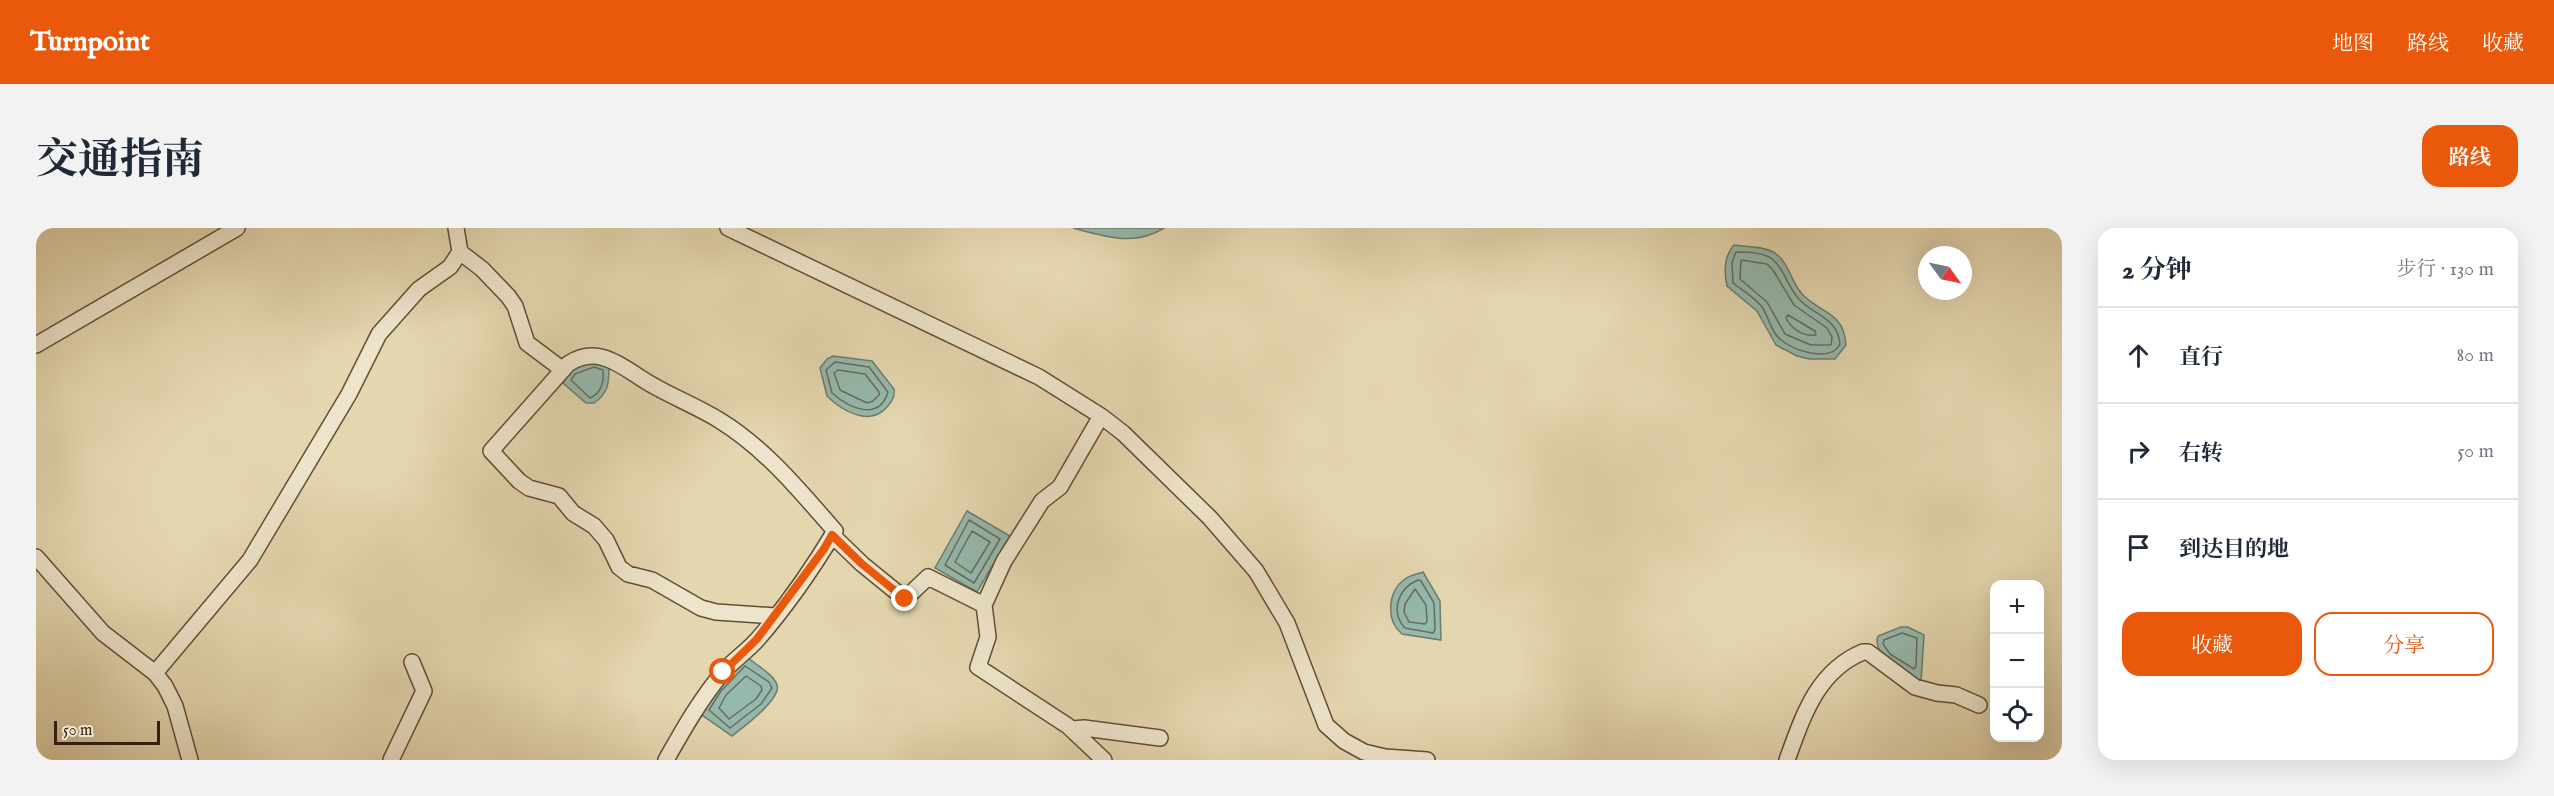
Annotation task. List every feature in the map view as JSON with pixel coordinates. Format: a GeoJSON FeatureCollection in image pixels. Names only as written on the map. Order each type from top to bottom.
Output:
{"type":"FeatureCollection","features":[{"type":"Feature","properties":{"kind":"street"},"geometry":{"type":"LineString","coordinates":[[36,345],[237,228]]}},
{"type":"Feature","properties":{"kind":"street"},"geometry":{"type":"LineString","coordinates":[[155,673],[250,560],[349,394],[379,334],[419,288],[450,267],[460,252],[456,228]]}},
{"type":"Feature","properties":{"kind":"street"},"geometry":{"type":"LineString","coordinates":[[728,228],[1039,377],[1101,416],[1123,433],[1210,518],[1256,571],[1287,623],[1326,725],[1344,741],[1364,752],[1385,757],[1427,760]]}},
{"type":"Feature","properties":{"kind":"street"},"geometry":{"type":"LineString","coordinates":[[460,252],[482,268],[508,296],[515,306],[527,343],[563,370]]}},
{"type":"Feature","properties":{"kind":"street"},"geometry":{"type":"LineString","coordinates":[[666,760],[681,733],[723,672],[757,639],[775,616],[835,531],[785,474],[737,432],[720,420],[653,386],[625,367],[608,359],[584,355],[563,370],[491,451],[519,481],[529,488],[559,496],[573,513],[594,526],[606,540],[619,567],[628,574],[652,580],[700,608],[716,612],[775,616]]}},
{"type":"Feature","properties":{"kind":"street"},"geometry":{"type":"LineString","coordinates":[[1101,416],[1060,487],[1042,501],[1004,561],[984,605],[988,638],[978,666],[1072,729],[1104,760]]}},
{"type":"Feature","properties":{"kind":"street"},"geometry":{"type":"LineString","coordinates":[[832,535],[862,564],[905,599],[928,577],[984,605]]}},
{"type":"Feature","properties":{"kind":"street"},"geometry":{"type":"LineString","coordinates":[[36,557],[102,633],[155,673],[165,686],[175,706],[190,760]]}},
{"type":"Feature","properties":{"kind":"street"},"geometry":{"type":"LineString","coordinates":[[1787,760],[1807,705],[1816,689],[1832,672],[1863,651],[1868,652],[1915,687],[1937,693],[1956,694],[1979,705]]}},
{"type":"Feature","properties":{"kind":"street"},"geometry":{"type":"LineString","coordinates":[[391,760],[424,691],[412,662]]}},
{"type":"Feature","properties":{"kind":"street"},"geometry":{"type":"LineString","coordinates":[[1072,729],[1084,728],[1160,738]]}},
{"type":"Feature","properties":{"kind":"water"},"geometry":{"type":"Polygon","coordinates":[[[1073,228],[1164,228],[1141,237],[1119,238],[1073,228]]]}},
{"type":"Feature","properties":{"kind":"water"},"geometry":{"type":"Polygon","coordinates":[[[1734,245],[1760,248],[1775,253],[1784,263],[1803,295],[1837,320],[1844,334],[1846,345],[1835,359],[1809,359],[1797,356],[1776,345],[1757,311],[1727,286],[1726,264],[1728,254],[1734,245]]]}},
{"type":"Feature","properties":{"kind":"water"},"geometry":{"type":"Polygon","coordinates":[[[833,356],[872,361],[894,389],[893,399],[887,407],[873,416],[856,415],[840,407],[827,396],[820,368],[827,359],[833,356]]]}},
{"type":"Feature","properties":{"kind":"water"},"geometry":{"type":"Polygon","coordinates":[[[584,362],[609,365],[607,387],[603,395],[594,403],[586,403],[563,383],[571,370],[584,362]]]}},
{"type":"Feature","properties":{"kind":"water"},"geometry":{"type":"Polygon","coordinates":[[[967,511],[1010,536],[977,592],[935,568],[967,511]]]}},
{"type":"Feature","properties":{"kind":"water"},"geometry":{"type":"Polygon","coordinates":[[[1423,572],[1440,601],[1441,640],[1402,634],[1391,614],[1392,598],[1399,584],[1423,572]]]}},
{"type":"Feature","properties":{"kind":"water"},"geometry":{"type":"Polygon","coordinates":[[[1901,627],[1908,627],[1924,635],[1921,682],[1892,664],[1877,644],[1878,636],[1901,627]]]}},
{"type":"Feature","properties":{"kind":"water"},"geometry":{"type":"Polygon","coordinates":[[[746,656],[772,677],[777,685],[777,691],[760,713],[732,736],[699,713],[746,656]]]}},
{"type":"Feature","properties":{"kind":"route"},"geometry":{"type":"LineString","coordinates":[[723,672],[757,639],[832,535],[862,564],[905,599]]}}]}
